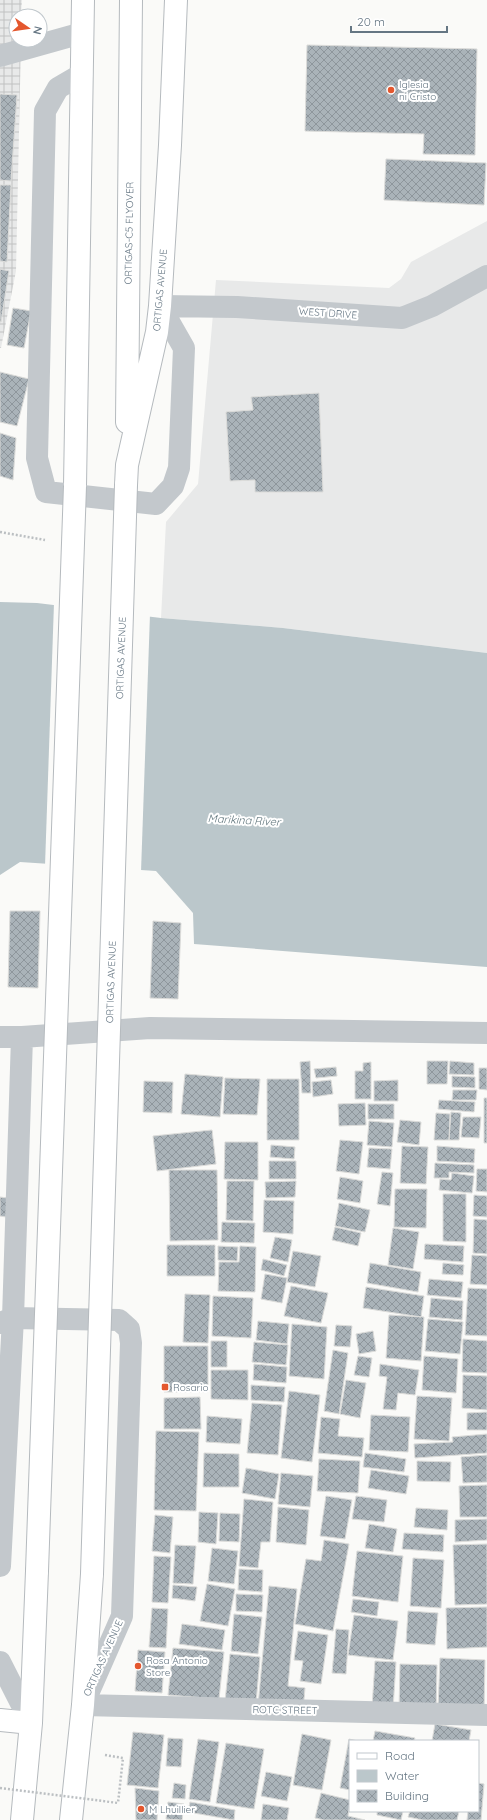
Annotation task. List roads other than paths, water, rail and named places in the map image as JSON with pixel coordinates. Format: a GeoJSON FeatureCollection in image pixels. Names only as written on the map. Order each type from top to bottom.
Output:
{"type":"FeatureCollection","features":[{"type":"Feature","properties":{"kind":"main road"},"geometry":{"type":"LineString","coordinates":[[22,1820],[31,1723],[75,486],[83,0]]}},
{"type":"Feature","properties":{"kind":"main road","name":"ORTIGAS-C5 FLYOVER"},"geometry":{"type":"LineString","coordinates":[[127,475],[131,0]]}},
{"type":"Feature","properties":{"kind":"main road","name":"ORTIGAS AVENUE"},"geometry":{"type":"LineString","coordinates":[[83,1705],[92,1574],[127,475],[157,332],[160,306],[170,146],[176,0]]}},
{"type":"Feature","properties":{"kind":"main road"},"geometry":{"type":"LineString","coordinates":[[71,1820],[83,1705]]}},
{"type":"Feature","properties":{"kind":"main road"},"geometry":{"type":"LineString","coordinates":[[0,1720],[31,1723]]}},
{"type":"Feature","properties":{"kind":"street"},"geometry":{"type":"LineString","coordinates":[[0,56],[82,33]]}},
{"type":"Feature","properties":{"kind":"street"},"geometry":{"type":"LineString","coordinates":[[82,74],[58,88],[45,111],[38,458],[46,492],[156,504],[173,486],[179,468],[184,348],[160,306]]}},
{"type":"Feature","properties":{"kind":"street","name":"WEST DRIVE"},"geometry":{"type":"LineString","coordinates":[[160,306],[237,308],[402,318],[432,306],[487,276]]}},
{"type":"Feature","properties":{"kind":"street"},"geometry":{"type":"LineString","coordinates":[[0,1037],[22,1037],[150,1028],[487,1034]]}},
{"type":"Feature","properties":{"kind":"street"},"geometry":{"type":"LineString","coordinates":[[0,1566],[7,1320],[22,1037]]}},
{"type":"Feature","properties":{"kind":"street","name":"ORTIGAS AVENUE"},"geometry":{"type":"LineString","coordinates":[[7,1320],[119,1320],[129,1329],[131,1343],[122,1616],[83,1705]]}},
{"type":"Feature","properties":{"kind":"street"},"geometry":{"type":"LineString","coordinates":[[0,1662],[31,1723]]}},
{"type":"Feature","properties":{"kind":"street","name":"ROTC STREET"},"geometry":{"type":"LineString","coordinates":[[83,1705],[487,1715]]}},
{"type":"Feature","properties":{"kind":"water","name":"Marikina River"},"geometry":{"type":"Polygon","coordinates":[[[0,602],[37,603],[161,618],[283,628],[487,653],[487,967],[194,944],[193,913],[156,871],[20,862],[0,875],[0,602]]]}},
{"type":"Feature","properties":{"kind":"place","name":"Iglesia ni Cristo"},"geometry":{"type":"Point","coordinates":[391,90]}},
{"type":"Feature","properties":{"kind":"place","name":"Rosario"},"geometry":{"type":"Point","coordinates":[165,1387]}},
{"type":"Feature","properties":{"kind":"place","name":"Rosa Antonio Store"},"geometry":{"type":"Point","coordinates":[138,1666]}},
{"type":"Feature","properties":{"kind":"place","name":"M Lhuillier"},"geometry":{"type":"Point","coordinates":[141,1809]}}]}
